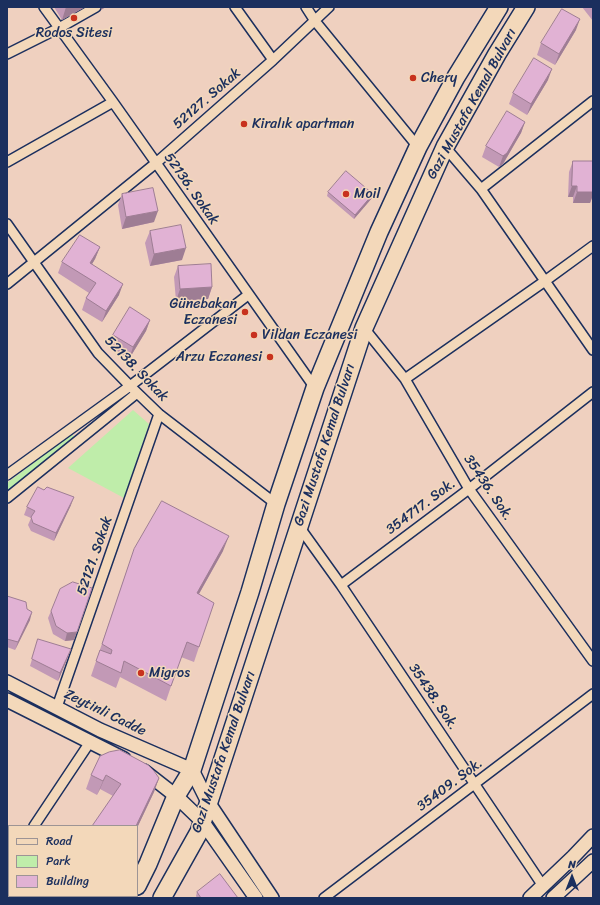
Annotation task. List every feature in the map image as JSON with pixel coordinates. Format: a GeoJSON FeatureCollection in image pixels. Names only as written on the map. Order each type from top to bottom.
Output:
{"type":"FeatureCollection","features":[{"type":"Feature","properties":{"kind":"highway","name":"Gazi Mustafa Kemal Bulvarı"},"geometry":{"type":"LineString","coordinates":[[138,884],[148,864],[176,796],[192,770],[250,592],[276,504],[315,388],[379,232],[418,147],[456,77],[499,7]]}},
{"type":"Feature","properties":{"kind":"highway","name":"Gazi Mustafa Kemal Bulvarı"},"geometry":{"type":"LineString","coordinates":[[162,898],[199,832],[298,525],[364,328],[445,147],[497,54],[526,7]]}},
{"type":"Feature","properties":{"kind":"street","name":"52136. Sokak"},"geometry":{"type":"LineString","coordinates":[[44,7],[315,388]]}},
{"type":"Feature","properties":{"kind":"street"},"geometry":{"type":"LineString","coordinates":[[7,54],[59,28],[96,7]]}},
{"type":"Feature","properties":{"kind":"street"},"geometry":{"type":"LineString","coordinates":[[235,7],[273,60]]}},
{"type":"Feature","properties":{"kind":"street"},"geometry":{"type":"LineString","coordinates":[[306,7],[315,21],[418,147]]}},
{"type":"Feature","properties":{"kind":"street","name":"52127. Sokak"},"geometry":{"type":"LineString","coordinates":[[7,284],[156,163],[273,60],[329,7]]}},
{"type":"Feature","properties":{"kind":"street"},"geometry":{"type":"LineString","coordinates":[[481,189],[593,101]]}},
{"type":"Feature","properties":{"kind":"street"},"geometry":{"type":"LineString","coordinates":[[7,162],[113,102]]}},
{"type":"Feature","properties":{"kind":"street"},"geometry":{"type":"LineString","coordinates":[[445,147],[481,189],[593,350]]}},
{"type":"Feature","properties":{"kind":"street","name":"52138. Sokak"},"geometry":{"type":"LineString","coordinates":[[7,224],[98,353],[159,414],[276,504]]}},
{"type":"Feature","properties":{"kind":"street"},"geometry":{"type":"LineString","coordinates":[[405,379],[546,281],[593,246]]}},
{"type":"Feature","properties":{"kind":"street"},"geometry":{"type":"LineString","coordinates":[[7,475],[130,386],[248,295]]}},
{"type":"Feature","properties":{"kind":"street","name":"35436. Sok."},"geometry":{"type":"LineString","coordinates":[[364,328],[405,379],[469,489],[593,661]]}},
{"type":"Feature","properties":{"kind":"street","name":"354717. Sok."},"geometry":{"type":"LineString","coordinates":[[341,585],[469,489],[593,392]]}},
{"type":"Feature","properties":{"kind":"street"},"geometry":{"type":"LineString","coordinates":[[7,498],[137,393]]}},
{"type":"Feature","properties":{"kind":"street","name":"52121. Sokak"},"geometry":{"type":"LineString","coordinates":[[57,707],[159,414]]}},
{"type":"Feature","properties":{"kind":"street","name":"35438. Sok."},"geometry":{"type":"LineString","coordinates":[[298,525],[341,585],[543,886]]}},
{"type":"Feature","properties":{"kind":"street","name":"Zeytinli Cadde"},"geometry":{"type":"LineString","coordinates":[[7,682],[100,730],[192,770]]}},
{"type":"Feature","properties":{"kind":"street","name":"35409. Sok."},"geometry":{"type":"LineString","coordinates":[[324,898],[593,694]]}},
{"type":"Feature","properties":{"kind":"street"},"geometry":{"type":"LineString","coordinates":[[7,700],[140,767],[176,796],[202,821],[256,898]]}},
{"type":"Feature","properties":{"kind":"street"},"geometry":{"type":"LineString","coordinates":[[35,825],[90,742]]}},
{"type":"Feature","properties":{"kind":"street"},"geometry":{"type":"LineString","coordinates":[[192,770],[208,802],[272,898]]}},
{"type":"Feature","properties":{"kind":"street"},"geometry":{"type":"LineString","coordinates":[[530,898],[593,836]]}},
{"type":"Feature","properties":{"kind":"street"},"geometry":{"type":"LineString","coordinates":[[553,898],[593,861]]}},
{"type":"Feature","properties":{"kind":"green space"},"geometry":{"type":"Polygon","coordinates":[[[133,410],[149,424],[124,498],[68,468],[133,410]]]}},
{"type":"Feature","properties":{"kind":"green space"},"geometry":{"type":"Polygon","coordinates":[[[72,434],[75,438],[7,492],[7,483],[72,434]]]}},
{"type":"Feature","properties":{"kind":"building"},"geometry":{"type":"Polygon","coordinates":[[[562,9],[580,19],[559,54],[541,43],[562,9]]]}},
{"type":"Feature","properties":{"kind":"building"},"geometry":{"type":"Polygon","coordinates":[[[534,58],[552,69],[531,104],[513,93],[534,58]]]}},
{"type":"Feature","properties":{"kind":"building"},"geometry":{"type":"Polygon","coordinates":[[[507,111],[525,122],[507,153],[503,156],[486,146],[507,111]]]}},
{"type":"Feature","properties":{"kind":"building"},"geometry":{"type":"Polygon","coordinates":[[[573,161],[593,161],[593,192],[577,192],[577,186],[572,186],[573,161]]]}},
{"type":"Feature","properties":{"kind":"building"},"geometry":{"type":"Polygon","coordinates":[[[346,171],[373,194],[355,215],[328,192],[346,171]]]}},
{"type":"Feature","properties":{"kind":"building"},"geometry":{"type":"Polygon","coordinates":[[[153,188],[158,211],[126,217],[122,194],[153,188]]]}},
{"type":"Feature","properties":{"kind":"building"},"geometry":{"type":"Polygon","coordinates":[[[181,225],[186,248],[154,254],[150,231],[181,225]]]}},
{"type":"Feature","properties":{"kind":"building"},"geometry":{"type":"Polygon","coordinates":[[[80,235],[100,247],[90,263],[123,284],[106,311],[86,298],[96,283],[62,262],[80,235]]]}},
{"type":"Feature","properties":{"kind":"building"},"geometry":{"type":"Polygon","coordinates":[[[211,264],[212,287],[180,289],[178,266],[211,264]]]}},
{"type":"Feature","properties":{"kind":"building"},"geometry":{"type":"Polygon","coordinates":[[[130,307],[150,320],[133,347],[113,335],[130,307]]]}},
{"type":"Feature","properties":{"kind":"building"},"geometry":{"type":"Polygon","coordinates":[[[38,487],[44,490],[47,487],[74,497],[56,533],[33,523],[31,517],[35,511],[27,507],[38,487]]]}},
{"type":"Feature","properties":{"kind":"building"},"geometry":{"type":"Polygon","coordinates":[[[162,501],[229,536],[197,593],[214,603],[199,647],[187,642],[171,686],[124,661],[121,673],[96,661],[100,650],[111,654],[112,650],[102,644],[134,549],[162,501]]]}},
{"type":"Feature","properties":{"kind":"building"},"geometry":{"type":"Polygon","coordinates":[[[73,582],[92,588],[77,632],[67,633],[56,626],[51,611],[60,589],[73,582]]]}},
{"type":"Feature","properties":{"kind":"building"},"geometry":{"type":"Polygon","coordinates":[[[7,596],[26,602],[27,609],[32,612],[18,642],[7,639],[7,596]]]}},
{"type":"Feature","properties":{"kind":"building"},"geometry":{"type":"Polygon","coordinates":[[[38,639],[71,649],[60,673],[32,659],[38,639]]]}},
{"type":"Feature","properties":{"kind":"building"},"geometry":{"type":"Polygon","coordinates":[[[120,750],[148,765],[159,778],[136,825],[93,825],[121,784],[106,775],[103,781],[91,775],[100,756],[109,752],[120,750]]]}},
{"type":"Feature","properties":{"kind":"building"},"geometry":{"type":"Polygon","coordinates":[[[220,874],[238,898],[201,898],[197,892],[220,874]]]}},
{"type":"Feature","properties":{"kind":"building"},"geometry":{"type":"Polygon","coordinates":[[[62,897],[110,897],[111,898],[64,898],[62,897]]]}},
{"type":"Feature","properties":{"kind":"place","name":"Rodos Sitesi"},"geometry":{"type":"Point","coordinates":[74,18]}},
{"type":"Feature","properties":{"kind":"place","name":"Chery"},"geometry":{"type":"Point","coordinates":[413,78]}},
{"type":"Feature","properties":{"kind":"place","name":"Kiralık apartman"},"geometry":{"type":"Point","coordinates":[244,124]}},
{"type":"Feature","properties":{"kind":"place","name":"Moil"},"geometry":{"type":"Point","coordinates":[346,194]}},
{"type":"Feature","properties":{"kind":"place","name":"Günebakan Eczanesi"},"geometry":{"type":"Point","coordinates":[245,312]}},
{"type":"Feature","properties":{"kind":"place","name":"Vildan Eczanesi"},"geometry":{"type":"Point","coordinates":[254,335]}},
{"type":"Feature","properties":{"kind":"place","name":"Arzu Eczanesi"},"geometry":{"type":"Point","coordinates":[270,357]}},
{"type":"Feature","properties":{"kind":"place","name":"Migros"},"geometry":{"type":"Point","coordinates":[141,673]}}]}
